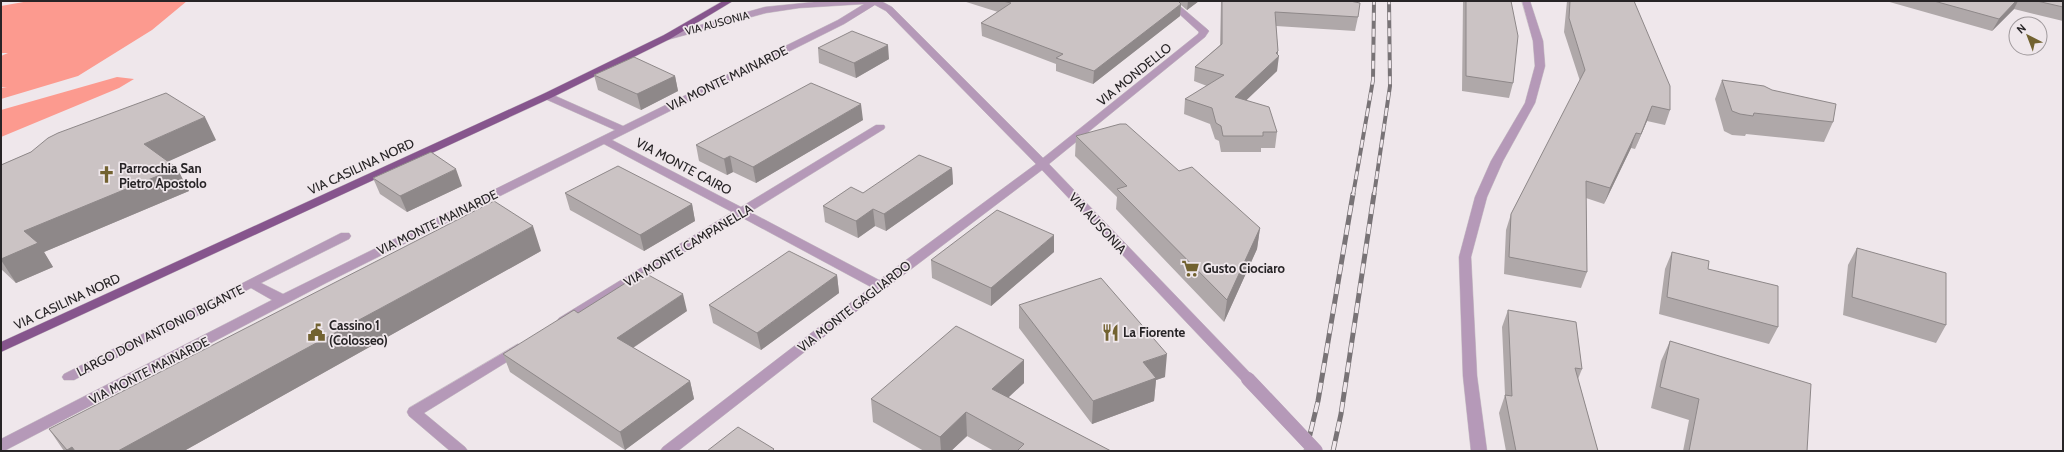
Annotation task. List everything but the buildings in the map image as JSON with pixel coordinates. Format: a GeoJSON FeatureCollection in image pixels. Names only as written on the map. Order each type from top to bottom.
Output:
{"type":"FeatureCollection","features":[{"type":"Feature","properties":{"kind":"main road","name":"VIA CASILINA NORD"},"geometry":{"type":"LineString","coordinates":[[1,346],[547,96],[667,37],[729,1]]}},
{"type":"Feature","properties":{"kind":"street","name":"VIA AUSONIA"},"geometry":{"type":"LineString","coordinates":[[667,37],[765,10],[799,5],[875,1],[889,9],[1043,164],[1316,451]]}},
{"type":"Feature","properties":{"kind":"street","name":"VIA MONTE MAINARDE"},"geometry":{"type":"LineString","coordinates":[[1,446],[283,300],[841,22],[875,1]]}},
{"type":"Feature","properties":{"kind":"street","name":"VIA MONDELLO"},"geometry":{"type":"LineString","coordinates":[[1043,164],[1202,35],[1204,31],[1199,25],[1169,1]]}},
{"type":"Feature","properties":{"kind":"street"},"geometry":{"type":"LineString","coordinates":[[1479,451],[1470,376],[1465,257],[1481,197],[1497,161],[1530,103],[1540,66],[1538,40],[1526,1]]}},
{"type":"Feature","properties":{"kind":"street","name":"VIA MONTE CAIRO"},"geometry":{"type":"LineString","coordinates":[[547,96],[623,130]]}},
{"type":"Feature","properties":{"kind":"street","name":"VIA MONTE CAMPANELLA"},"geometry":{"type":"LineString","coordinates":[[555,326],[880,126]]}},
{"type":"Feature","properties":{"kind":"street","name":"VIA MONTE CAIRO"},"geometry":{"type":"LineString","coordinates":[[603,140],[880,286]]}},
{"type":"Feature","properties":{"kind":"street","name":"VIA MONTE GAGLIARDO"},"geometry":{"type":"LineString","coordinates":[[668,451],[880,286],[1043,164]]}},
{"type":"Feature","properties":{"kind":"street","name":"LARGO DON ANTONIO BIGANTE"},"geometry":{"type":"LineString","coordinates":[[69,377],[345,236]]}},
{"type":"Feature","properties":{"kind":"street","name":"LARGO DON ANTONIO BIGANTE"},"geometry":{"type":"LineString","coordinates":[[251,283],[283,300]]}},
{"type":"Feature","properties":{"kind":"street"},"geometry":{"type":"LineString","coordinates":[[460,451],[414,412],[528,342]]}},
{"type":"Feature","properties":{"kind":"shaded area"},"geometry":{"type":"Polygon","coordinates":[[[29,1],[187,1],[152,30],[78,76],[1,99],[1,88],[7,87],[1,87],[1,56],[8,53],[1,53],[1,6],[29,1]]]}},
{"type":"Feature","properties":{"kind":"shaded area"},"geometry":{"type":"Polygon","coordinates":[[[117,77],[134,79],[119,88],[1,137],[1,110],[117,77]]]}},
{"type":"Feature","properties":{"kind":"railway"},"geometry":{"type":"LineString","coordinates":[[1353,195],[1373,80],[1374,1]]}},
{"type":"Feature","properties":{"kind":"railway"},"geometry":{"type":"LineString","coordinates":[[1374,195],[1390,86],[1389,1]]}},
{"type":"Feature","properties":{"kind":"railway"},"geometry":{"type":"LineString","coordinates":[[1306,451],[1318,401],[1353,194]]}},
{"type":"Feature","properties":{"kind":"railway"},"geometry":{"type":"LineString","coordinates":[[1333,451],[1341,414],[1374,194]]}},
{"type":"Feature","properties":{"kind":"place","name":"Parrocchia San Pietro Apostolo"},"geometry":{"type":"Point","coordinates":[106,175]}},
{"type":"Feature","properties":{"kind":"place","name":"Gusto Ciociaro"},"geometry":{"type":"Point","coordinates":[1190,268]}},
{"type":"Feature","properties":{"kind":"place","name":"Cassino 1 (Colosseo)"},"geometry":{"type":"Point","coordinates":[316,332]}},
{"type":"Feature","properties":{"kind":"place","name":"La Fiorente"},"geometry":{"type":"Point","coordinates":[1110,332]}}]}
